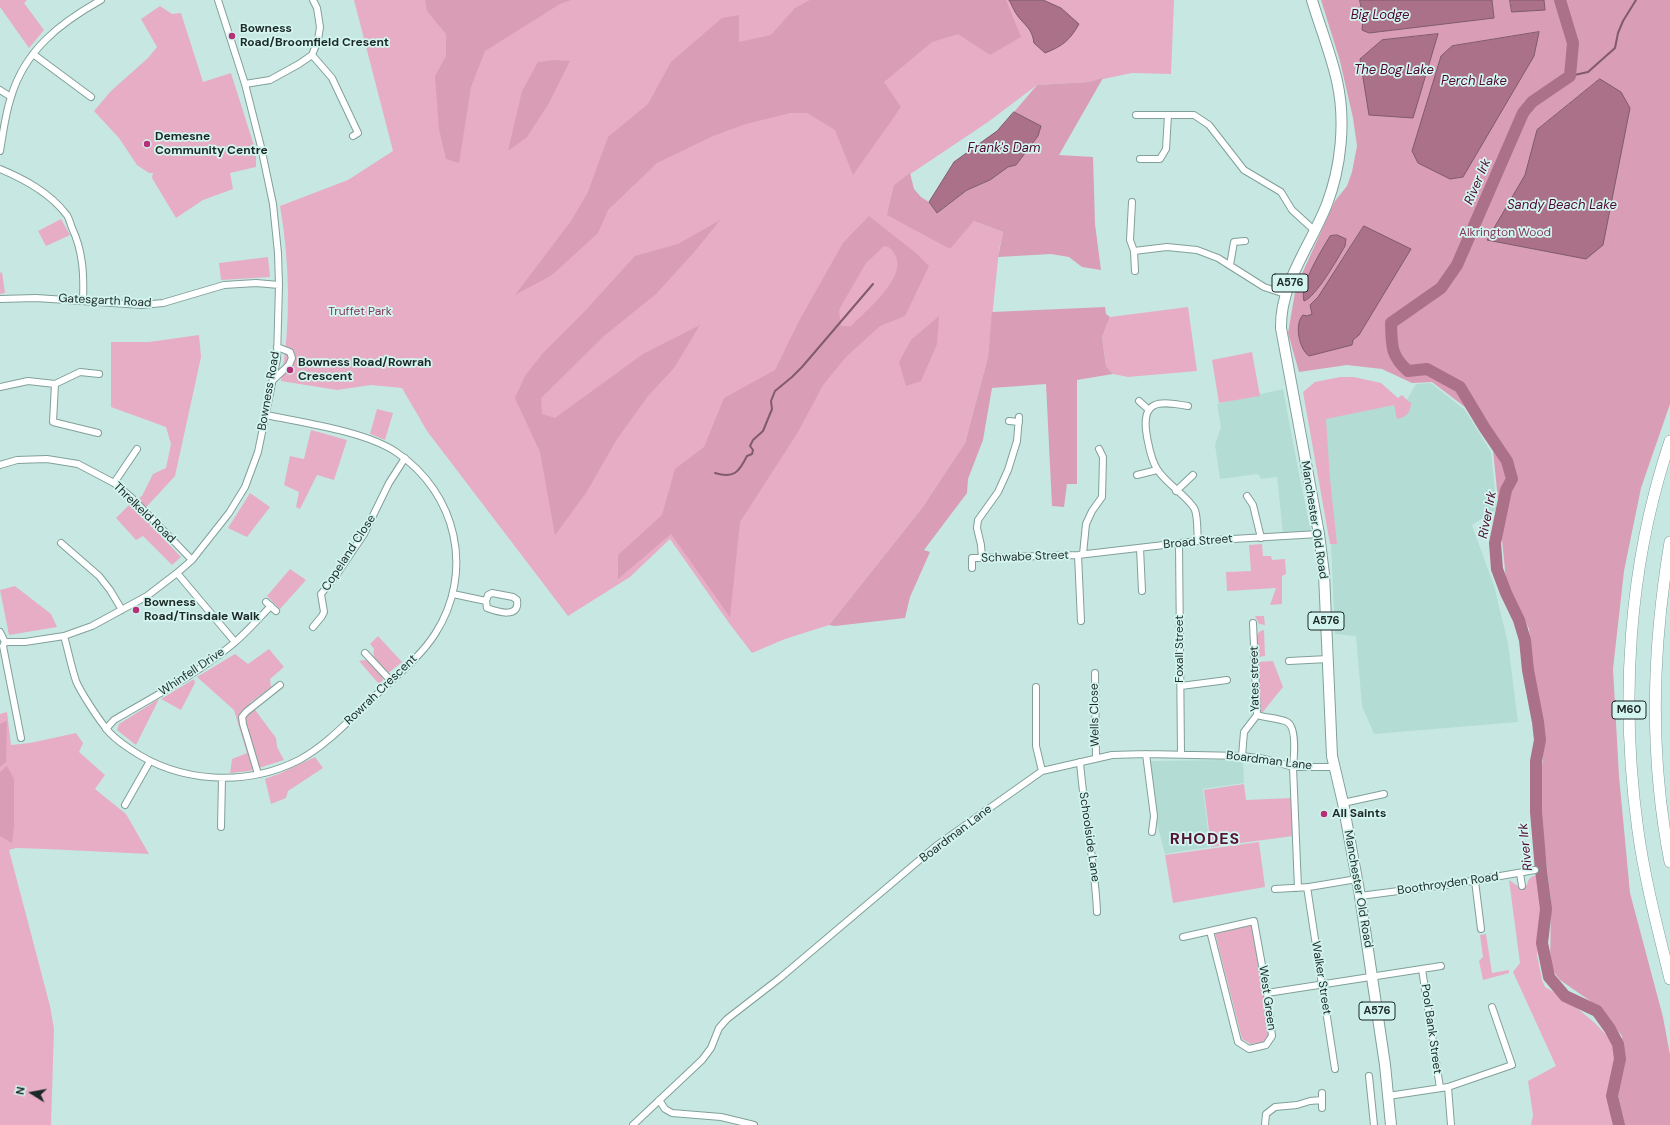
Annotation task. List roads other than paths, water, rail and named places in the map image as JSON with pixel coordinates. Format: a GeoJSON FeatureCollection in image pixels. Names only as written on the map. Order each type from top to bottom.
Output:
{"type":"FeatureCollection","features":[{"type":"Feature","properties":{"kind":"highway","name":"M60"},"geometry":{"type":"LineString","coordinates":[[1670,441],[1656,489],[1640,564],[1633,611],[1628,686],[1632,786],[1638,833],[1650,895],[1670,979]]}},
{"type":"Feature","properties":{"kind":"highway","name":"M60"},"geometry":{"type":"LineString","coordinates":[[1670,542],[1658,626],[1654,708],[1660,804],[1670,862]]}},
{"type":"Feature","properties":{"kind":"main road","name":"Manchester Old Road"},"geometry":{"type":"LineString","coordinates":[[1312,0],[1337,81],[1341,123],[1338,160],[1332,189],[1315,231],[1285,294],[1281,319],[1282,338],[1319,534],[1324,574],[1331,744],[1334,767],[1343,803],[1360,896],[1391,1125]]}},
{"type":"Feature","properties":{"kind":"street"},"geometry":{"type":"LineString","coordinates":[[0,151],[11,97],[23,68],[49,36],[79,13],[102,0]]}},
{"type":"Feature","properties":{"kind":"street","name":"Bowness Road"},"geometry":{"type":"LineString","coordinates":[[5,642],[25,642],[64,636],[92,626],[147,596],[192,560],[229,513],[245,487],[258,452],[273,380],[277,347],[280,285],[273,204],[261,147],[245,84],[218,0]]}},
{"type":"Feature","properties":{"kind":"street"},"geometry":{"type":"LineString","coordinates":[[245,84],[270,80],[312,55],[318,40],[320,27],[317,8],[313,0]]}},
{"type":"Feature","properties":{"kind":"street"},"geometry":{"type":"LineString","coordinates":[[33,54],[91,97]]}},
{"type":"Feature","properties":{"kind":"street"},"geometry":{"type":"LineString","coordinates":[[312,55],[332,78],[358,133],[353,136]]}},
{"type":"Feature","properties":{"kind":"street"},"geometry":{"type":"LineString","coordinates":[[0,90],[11,97]]}},
{"type":"Feature","properties":{"kind":"street"},"geometry":{"type":"LineString","coordinates":[[1136,115],[1194,115],[1209,125],[1244,170],[1281,192],[1292,210],[1315,231]]}},
{"type":"Feature","properties":{"kind":"street"},"geometry":{"type":"LineString","coordinates":[[1140,160],[1160,159],[1166,149],[1168,115]]}},
{"type":"Feature","properties":{"kind":"street"},"geometry":{"type":"LineString","coordinates":[[0,169],[19,177],[41,190],[66,214],[78,242],[84,272],[83,300]]}},
{"type":"Feature","properties":{"kind":"street"},"geometry":{"type":"LineString","coordinates":[[1132,202],[1130,241],[1134,251],[1135,271]]}},
{"type":"Feature","properties":{"kind":"street"},"geometry":{"type":"LineString","coordinates":[[1230,265],[1234,242],[1245,241]]}},
{"type":"Feature","properties":{"kind":"street"},"geometry":{"type":"LineString","coordinates":[[1134,251],[1189,248],[1209,254],[1230,265],[1264,287],[1285,294]]}},
{"type":"Feature","properties":{"kind":"street","name":"Gatesgarth Road"},"geometry":{"type":"LineString","coordinates":[[0,299],[36,298],[142,305],[162,303],[224,286],[256,283],[280,285]]}},
{"type":"Feature","properties":{"kind":"street"},"geometry":{"type":"LineString","coordinates":[[273,380],[289,365],[292,358],[290,352],[285,348],[277,347]]}},
{"type":"Feature","properties":{"kind":"street"},"geometry":{"type":"LineString","coordinates":[[0,387],[28,381],[55,384],[80,372],[99,374]]}},
{"type":"Feature","properties":{"kind":"street"},"geometry":{"type":"LineString","coordinates":[[55,384],[53,422],[98,433]]}},
{"type":"Feature","properties":{"kind":"street"},"geometry":{"type":"LineString","coordinates":[[1139,401],[1149,410]]}},
{"type":"Feature","properties":{"kind":"street"},"geometry":{"type":"LineString","coordinates":[[1188,406],[1166,402],[1154,406],[1146,412],[1144,420],[1149,449],[1157,470],[1194,510],[1198,541]]}},
{"type":"Feature","properties":{"kind":"street","name":"Rowrah Crescent"},"geometry":{"type":"LineString","coordinates":[[64,636],[76,682],[106,729],[118,741],[150,761],[170,769],[204,777],[222,778],[258,774],[279,769],[311,753],[347,723],[412,661],[434,635],[447,611],[453,594],[456,572],[454,537],[446,512],[437,494],[423,476],[405,458],[380,443],[358,436],[266,414]]}},
{"type":"Feature","properties":{"kind":"street"},"geometry":{"type":"LineString","coordinates":[[982,558],[977,528],[978,520],[998,492],[1008,470],[1017,441],[1019,419],[1009,421]]}},
{"type":"Feature","properties":{"kind":"street"},"geometry":{"type":"LineString","coordinates":[[1081,621],[1080,554],[1086,524],[1092,511],[1102,497],[1103,457],[1099,448]]}},
{"type":"Feature","properties":{"kind":"street"},"geometry":{"type":"LineString","coordinates":[[114,483],[137,449]]}},
{"type":"Feature","properties":{"kind":"street","name":"Copeland Close"},"geometry":{"type":"LineString","coordinates":[[314,627],[324,612],[321,594],[337,574],[364,534],[389,483],[405,458]]}},
{"type":"Feature","properties":{"kind":"street","name":"Threlkeld Road"},"geometry":{"type":"LineString","coordinates":[[0,465],[17,460],[47,459],[78,464],[114,483],[139,505],[192,560]]}},
{"type":"Feature","properties":{"kind":"street"},"geometry":{"type":"LineString","coordinates":[[1136,475],[1157,470]]}},
{"type":"Feature","properties":{"kind":"street"},"geometry":{"type":"LineString","coordinates":[[1176,491],[1193,475]]}},
{"type":"Feature","properties":{"kind":"street"},"geometry":{"type":"LineString","coordinates":[[1247,496],[1253,505],[1261,538]]}},
{"type":"Feature","properties":{"kind":"street","name":"Broad Street"},"geometry":{"type":"LineString","coordinates":[[1080,554],[1198,541],[1319,534]]}},
{"type":"Feature","properties":{"kind":"street"},"geometry":{"type":"LineString","coordinates":[[61,543],[99,576],[110,590],[122,610]]}},
{"type":"Feature","properties":{"kind":"street","name":"Foxall Street"},"geometry":{"type":"LineString","coordinates":[[1179,543],[1181,754]]}},
{"type":"Feature","properties":{"kind":"street"},"geometry":{"type":"LineString","coordinates":[[1140,548],[1142,591]]}},
{"type":"Feature","properties":{"kind":"street","name":"Schwabe Street"},"geometry":{"type":"LineString","coordinates":[[972,568],[972,558],[1080,554]]}},
{"type":"Feature","properties":{"kind":"street"},"geometry":{"type":"LineString","coordinates":[[177,573],[235,642]]}},
{"type":"Feature","properties":{"kind":"street"},"geometry":{"type":"LineString","coordinates":[[492,592],[513,597],[517,600],[518,606],[515,611],[511,613],[487,608],[486,601],[488,595],[492,592]]}},
{"type":"Feature","properties":{"kind":"street"},"geometry":{"type":"LineString","coordinates":[[453,594],[486,601]]}},
{"type":"Feature","properties":{"kind":"street"},"geometry":{"type":"LineString","coordinates":[[266,602],[276,611]]}},
{"type":"Feature","properties":{"kind":"street","name":"Whinfell Drive"},"geometry":{"type":"LineString","coordinates":[[106,729],[114,720],[195,672],[235,642],[271,606]]}},
{"type":"Feature","properties":{"kind":"street","name":"Yates street"},"geometry":{"type":"LineString","coordinates":[[1242,756],[1244,732],[1257,715],[1254,622]]}},
{"type":"Feature","properties":{"kind":"street"},"geometry":{"type":"LineString","coordinates":[[0,632],[5,642],[3,646],[21,738]]}},
{"type":"Feature","properties":{"kind":"street"},"geometry":{"type":"LineString","coordinates":[[365,653],[391,681]]}},
{"type":"Feature","properties":{"kind":"street"},"geometry":{"type":"LineString","coordinates":[[1289,661],[1328,659]]}},
{"type":"Feature","properties":{"kind":"street","name":"Wells Close"},"geometry":{"type":"LineString","coordinates":[[1095,673],[1096,758]]}},
{"type":"Feature","properties":{"kind":"street"},"geometry":{"type":"LineString","coordinates":[[1180,686],[1227,680]]}},
{"type":"Feature","properties":{"kind":"street"},"geometry":{"type":"LineString","coordinates":[[258,774],[242,717],[246,712],[280,685]]}},
{"type":"Feature","properties":{"kind":"street"},"geometry":{"type":"LineString","coordinates":[[1036,687],[1036,746],[1042,771]]}},
{"type":"Feature","properties":{"kind":"street"},"geometry":{"type":"LineString","coordinates":[[1257,715],[1288,722],[1292,727],[1298,888]]}},
{"type":"Feature","properties":{"kind":"street"},"geometry":{"type":"LineString","coordinates":[[1146,754],[1154,816],[1152,832]]}},
{"type":"Feature","properties":{"kind":"street","name":"Boardman Lane"},"geometry":{"type":"LineString","coordinates":[[633,1125],[707,1055],[719,1028],[727,1019],[780,978],[936,846],[1042,771],[1112,755],[1146,754],[1242,756],[1265,759],[1293,767],[1334,767]]}},
{"type":"Feature","properties":{"kind":"street"},"geometry":{"type":"LineString","coordinates":[[125,805],[150,761]]}},
{"type":"Feature","properties":{"kind":"street","name":"Schoolside Lane"},"geometry":{"type":"LineString","coordinates":[[1080,762],[1083,802],[1096,882],[1098,912]]}},
{"type":"Feature","properties":{"kind":"street"},"geometry":{"type":"LineString","coordinates":[[221,827],[222,778]]}},
{"type":"Feature","properties":{"kind":"street"},"geometry":{"type":"LineString","coordinates":[[1343,803],[1384,794]]}},
{"type":"Feature","properties":{"kind":"street","name":"Boothroyden Road"},"geometry":{"type":"LineString","coordinates":[[1360,896],[1475,881],[1535,870]]}},
{"type":"Feature","properties":{"kind":"street"},"geometry":{"type":"LineString","coordinates":[[1520,873],[1522,886]]}},
{"type":"Feature","properties":{"kind":"street"},"geometry":{"type":"LineString","coordinates":[[1275,889],[1307,887],[1357,879]]}},
{"type":"Feature","properties":{"kind":"street"},"geometry":{"type":"LineString","coordinates":[[1475,881],[1481,929]]}},
{"type":"Feature","properties":{"kind":"street","name":"Walker Street"},"geometry":{"type":"LineString","coordinates":[[1307,887],[1335,1069]]}},
{"type":"Feature","properties":{"kind":"street","name":"West Green"},"geometry":{"type":"LineString","coordinates":[[1183,936],[1254,921],[1268,993],[1272,1036],[1266,1046],[1250,1050],[1238,1042],[1210,931]]}},
{"type":"Feature","properties":{"kind":"street"},"geometry":{"type":"LineString","coordinates":[[1268,993],[1441,966]]}},
{"type":"Feature","properties":{"kind":"street","name":"Pool Bank Street"},"geometry":{"type":"LineString","coordinates":[[1422,969],[1440,1088]]}},
{"type":"Feature","properties":{"kind":"street"},"geometry":{"type":"LineString","coordinates":[[1388,1096],[1448,1088],[1512,1065],[1492,1007]]}},
{"type":"Feature","properties":{"kind":"street"},"geometry":{"type":"LineString","coordinates":[[1369,1076],[1374,1125]]}},
{"type":"Feature","properties":{"kind":"street"},"geometry":{"type":"LineString","coordinates":[[1448,1088],[1451,1125]]}},
{"type":"Feature","properties":{"kind":"street"},"geometry":{"type":"LineString","coordinates":[[1322,1093],[1322,1108]]}},
{"type":"Feature","properties":{"kind":"street"},"geometry":{"type":"LineString","coordinates":[[659,1100],[665,1109],[672,1113],[721,1116],[754,1125]]}},
{"type":"Feature","properties":{"kind":"street"},"geometry":{"type":"LineString","coordinates":[[1265,1125],[1266,1114],[1274,1108],[1322,1100]]}},
{"type":"Feature","properties":{"kind":"water"},"geometry":{"type":"Polygon","coordinates":[[[1009,0],[1043,0],[1061,8],[1079,24],[1065,42],[1057,48],[1045,53],[1034,43],[1030,30],[1017,15],[1009,0]]]}},
{"type":"Feature","properties":{"kind":"water","name":"Big Lodge"},"geometry":{"type":"Polygon","coordinates":[[[1360,0],[1492,0],[1494,18],[1369,33],[1362,30],[1363,18],[1360,0]]]}},
{"type":"Feature","properties":{"kind":"water"},"geometry":{"type":"Polygon","coordinates":[[[1510,0],[1544,0],[1545,10],[1512,12],[1510,0]]]}},
{"type":"Feature","properties":{"kind":"water","name":"Perch Lake"},"geometry":{"type":"Polygon","coordinates":[[[1539,32],[1534,56],[1463,177],[1450,179],[1418,163],[1412,151],[1441,56],[1452,46],[1539,32]]]}},
{"type":"Feature","properties":{"kind":"water","name":"The Bog Lake"},"geometry":{"type":"Polygon","coordinates":[[[1438,34],[1413,118],[1369,115],[1360,59],[1382,40],[1438,34]]]}},
{"type":"Feature","properties":{"kind":"water","name":"Sandy Beach Lake"},"geometry":{"type":"Polygon","coordinates":[[[1600,79],[1621,92],[1630,108],[1603,245],[1586,259],[1487,240],[1525,175],[1537,130],[1600,79]]]}},
{"type":"Feature","properties":{"kind":"water","name":"Frank's Dam"},"geometry":{"type":"Polygon","coordinates":[[[1014,112],[1041,126],[1038,136],[1016,165],[1008,167],[990,180],[967,190],[937,213],[929,202],[954,162],[997,131],[1014,112]]]}},
{"type":"Feature","properties":{"kind":"water"},"geometry":{"type":"Polygon","coordinates":[[[1364,226],[1411,249],[1359,335],[1353,340],[1352,345],[1309,356],[1300,342],[1298,330],[1300,319],[1303,315],[1307,316],[1312,314],[1310,305],[1318,297],[1364,226]]]}},
{"type":"Feature","properties":{"kind":"water"},"geometry":{"type":"Polygon","coordinates":[[[1337,235],[1346,239],[1345,246],[1320,285],[1309,298],[1304,301],[1303,294],[1305,286],[1317,258],[1330,236],[1337,235]]]}},
{"type":"Feature","properties":{"kind":"waterway","name":"River Irk"},"geometry":{"type":"LineString","coordinates":[[1560,0],[1573,43],[1570,76],[1532,102],[1523,113],[1457,265],[1441,288],[1391,323],[1393,349],[1402,365],[1408,371],[1427,369],[1460,387],[1507,461],[1512,479],[1506,490],[1495,543],[1497,569],[1506,593],[1519,620],[1525,640],[1528,670],[1538,722],[1540,740],[1536,761],[1536,812],[1546,909],[1542,943],[1549,977],[1565,996],[1597,1011],[1610,1029],[1618,1044],[1620,1059],[1612,1096],[1619,1125]]}},
{"type":"Feature","properties":{"kind":"waterway"},"geometry":{"type":"LineString","coordinates":[[1570,76],[1588,72],[1615,48],[1618,33],[1623,21],[1636,0]]}},
{"type":"Feature","properties":{"kind":"waterway"},"geometry":{"type":"LineString","coordinates":[[715,473],[722,475],[735,473],[747,456],[752,454],[753,450],[750,446],[753,440],[763,431],[772,409],[771,401],[775,391],[802,367],[873,284]]}},
{"type":"Feature","properties":{"kind":"place","name":"Bowness Road/Broomfield Cresent"},"geometry":{"type":"Point","coordinates":[232,36]}},
{"type":"Feature","properties":{"kind":"place","name":"Demesne Community Centre"},"geometry":{"type":"Point","coordinates":[147,144]}},
{"type":"Feature","properties":{"kind":"place","name":"Bowness Road/Rowrah Crescent"},"geometry":{"type":"Point","coordinates":[290,370]}},
{"type":"Feature","properties":{"kind":"place","name":"Bowness Road/Tinsdale Walk"},"geometry":{"type":"Point","coordinates":[136,610]}},
{"type":"Feature","properties":{"kind":"place","name":"All Saints"},"geometry":{"type":"Point","coordinates":[1324,814]}},
{"type":"Feature","properties":{"kind":"district","name":"RHODES"},"geometry":{"type":"Point","coordinates":[1205,840]}},
{"type":"Feature","properties":{"kind":"park label","name":"Alkrington Wood"},"geometry":{"type":"Point","coordinates":[1505,233]}},
{"type":"Feature","properties":{"kind":"park label","name":"Truffet Park"},"geometry":{"type":"Point","coordinates":[360,312]}}]}
